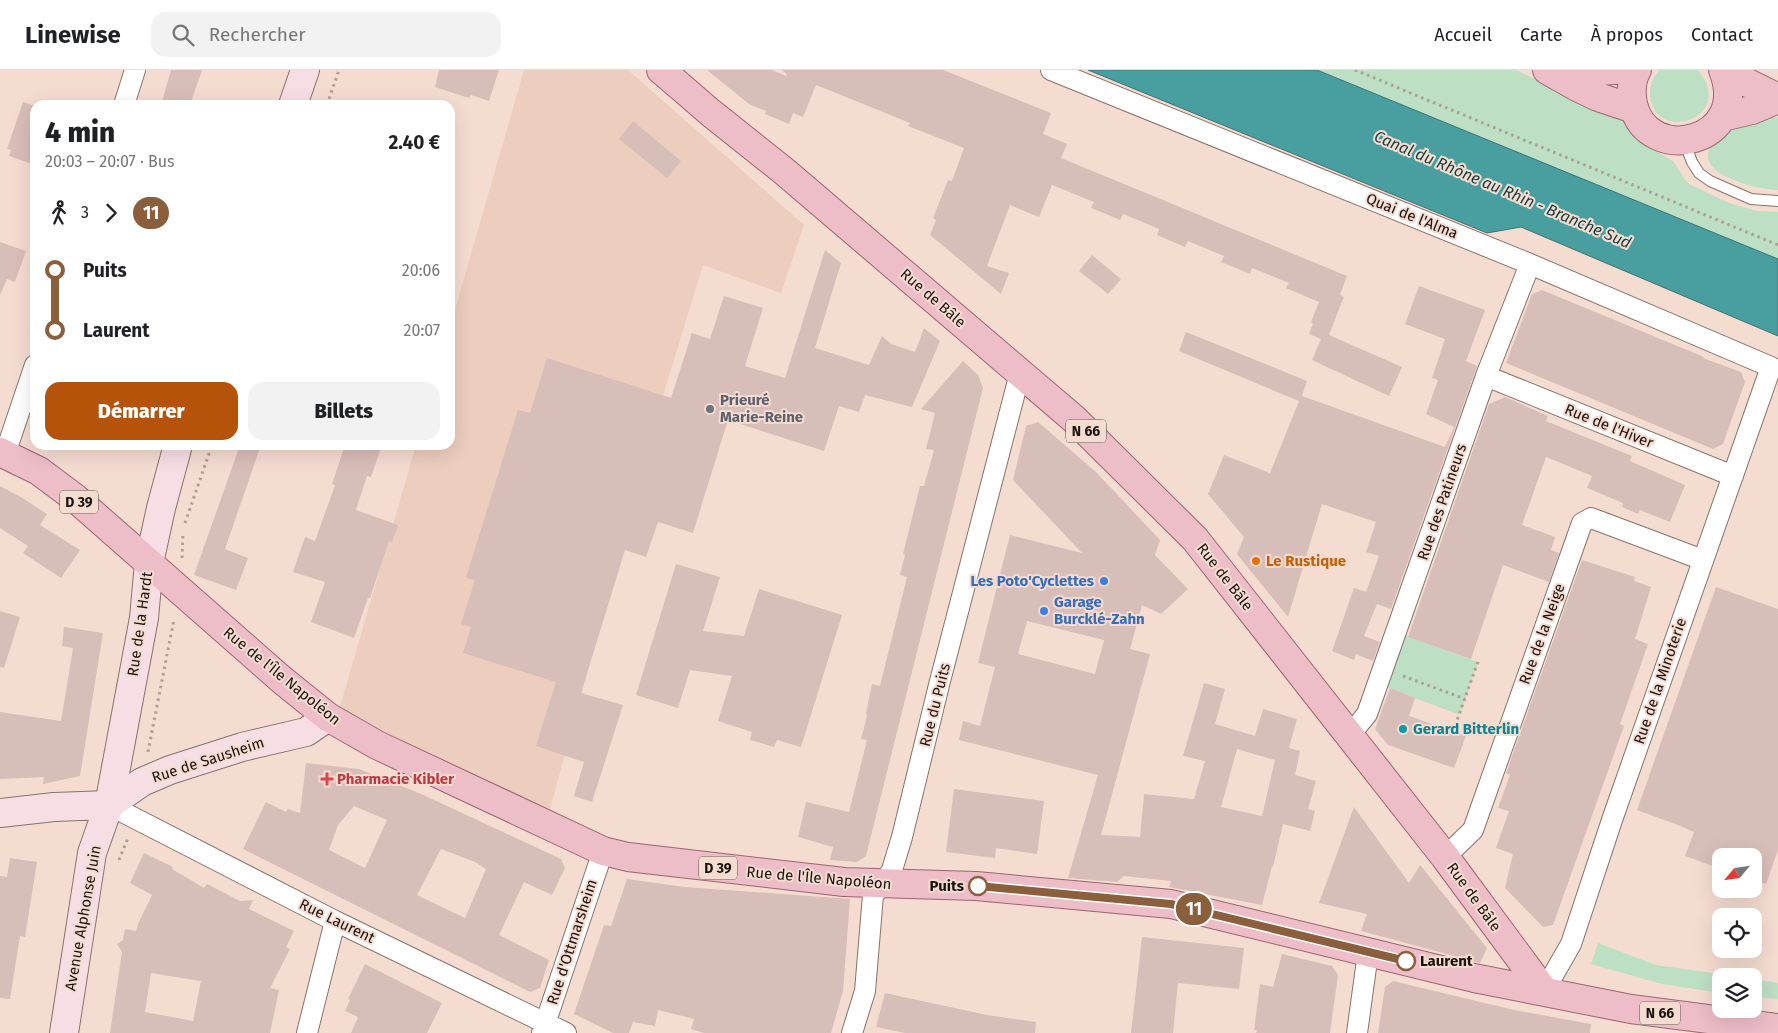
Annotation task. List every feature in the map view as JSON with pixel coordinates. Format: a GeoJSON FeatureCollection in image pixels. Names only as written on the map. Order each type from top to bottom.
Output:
{"type":"FeatureCollection","features":[{"type":"Feature","properties":{"kind":"main road"},"geometry":{"type":"LineString","coordinates":[[295,100],[305,70]]}},
{"type":"Feature","properties":{"kind":"main road","name":"Rue de Bâle"},"geometry":{"type":"LineString","coordinates":[[661,70],[785,172],[1074,419],[1196,538],[1445,857],[1544,991]]}},
{"type":"Feature","properties":{"kind":"main road"},"geometry":{"type":"LineString","coordinates":[[1548,70],[1582,72],[1616,70]]}},
{"type":"Feature","properties":{"kind":"main road"},"geometry":{"type":"LineString","coordinates":[[1548,70],[1591,94],[1634,109]]}},
{"type":"Feature","properties":{"kind":"main road"},"geometry":{"type":"LineString","coordinates":[[1637,70],[1632,85],[1632,97],[1634,109],[1639,118],[1654,133],[1674,140],[1684,141],[1706,134],[1722,117],[1729,94],[1724,70]]}},
{"type":"Feature","properties":{"kind":"main road"},"geometry":{"type":"LineString","coordinates":[[1724,70],[1778,98]]}},
{"type":"Feature","properties":{"kind":"main road"},"geometry":{"type":"LineString","coordinates":[[1722,117],[1752,110],[1778,98]]}},
{"type":"Feature","properties":{"kind":"main road","name":"Rue de la Hardt"},"geometry":{"type":"LineString","coordinates":[[110,805],[144,618],[149,563],[177,450]]}},
{"type":"Feature","properties":{"kind":"main road","name":"Rue de l'Île Napoléon"},"geometry":{"type":"LineString","coordinates":[[2,453],[39,471],[75,498],[282,680],[328,717],[377,745],[603,851],[628,857],[679,864],[844,882],[976,886],[1171,904],[1474,978],[1544,991]]}},
{"type":"Feature","properties":{"kind":"main road","name":"Rue de Sausheim"},"geometry":{"type":"LineString","coordinates":[[110,805],[142,782],[163,773],[242,747],[306,732],[328,717]]}},
{"type":"Feature","properties":{"kind":"main road"},"geometry":{"type":"LineString","coordinates":[[0,813],[54,807],[110,805]]}},
{"type":"Feature","properties":{"kind":"main road","name":"Avenue Alphonse Juin"},"geometry":{"type":"LineString","coordinates":[[64,1033],[92,853],[110,805]]}},
{"type":"Feature","properties":{"kind":"main road","name":"N 66"},"geometry":{"type":"LineString","coordinates":[[1544,991],[1631,1009],[1778,1028]]}},
{"type":"Feature","properties":{"kind":"street"},"geometry":{"type":"LineString","coordinates":[[126,100],[136,70]]}},
{"type":"Feature","properties":{"kind":"street","name":"Quai de l'Alma"},"geometry":{"type":"LineString","coordinates":[[1051,70],[1530,264],[1771,367]]}},
{"type":"Feature","properties":{"kind":"street","name":"Rue des Patineurs"},"geometry":{"type":"LineString","coordinates":[[1349,736],[1367,714],[1486,376],[1530,264]]}},
{"type":"Feature","properties":{"kind":"street","name":"Rue de la Minoterie"},"geometry":{"type":"LineString","coordinates":[[1544,991],[1570,944],[1771,367]]}},
{"type":"Feature","properties":{"kind":"street","name":"Rue du Puits"},"geometry":{"type":"LineString","coordinates":[[852,1033],[865,991],[872,895],[884,884],[892,870],[902,837],[1020,373]]}},
{"type":"Feature","properties":{"kind":"street","name":"Rue de l'Hiver"},"geometry":{"type":"LineString","coordinates":[[1486,376],[1733,476]]}},
{"type":"Feature","properties":{"kind":"street"},"geometry":{"type":"LineString","coordinates":[[2,453],[30,378]]}},
{"type":"Feature","properties":{"kind":"street","name":"Rue de la Neige"},"geometry":{"type":"LineString","coordinates":[[1445,857],[1473,830],[1582,522],[1591,518],[1703,560]]}},
{"type":"Feature","properties":{"kind":"street","name":"Rue Laurent"},"geometry":{"type":"LineString","coordinates":[[110,805],[544,1028],[566,1033]]}},
{"type":"Feature","properties":{"kind":"street","name":"Rue d'Ottmarsheim"},"geometry":{"type":"LineString","coordinates":[[544,1028],[603,851]]}},
{"type":"Feature","properties":{"kind":"street"},"geometry":{"type":"LineString","coordinates":[[307,1033],[335,921]]}},
{"type":"Feature","properties":{"kind":"street"},"geometry":{"type":"LineString","coordinates":[[1357,1033],[1368,953]]}},
{"type":"Feature","properties":{"kind":"lane"},"geometry":{"type":"LineString","coordinates":[[1684,141],[1692,162],[1699,173],[1710,181],[1751,199],[1778,201]]}},
{"type":"Feature","properties":{"kind":"path"},"geometry":{"type":"LineString","coordinates":[[329,100],[339,70]]}},
{"type":"Feature","properties":{"kind":"path"},"geometry":{"type":"LineString","coordinates":[[1355,70],[1778,245]]}},
{"type":"Feature","properties":{"kind":"path"},"geometry":{"type":"LineString","coordinates":[[1478,662],[1456,723],[1504,740]]}},
{"type":"Feature","properties":{"kind":"path"},"geometry":{"type":"LineString","coordinates":[[1383,669],[1465,700]]}},
{"type":"Feature","properties":{"kind":"shaded area"},"geometry":{"type":"Polygon","coordinates":[[[524,70],[628,70],[804,225],[781,293],[703,265],[665,389],[547,820],[340,707],[415,450],[455,450],[455,310],[524,70]]]}},
{"type":"Feature","properties":{"kind":"green space"},"geometry":{"type":"Polygon","coordinates":[[[1318,70],[1516,70],[1593,106],[1616,114],[1645,144],[1674,162],[1689,184],[1729,203],[1757,211],[1778,212],[1778,259],[1318,70]]]}},
{"type":"Feature","properties":{"kind":"green space"},"geometry":{"type":"Polygon","coordinates":[[[1660,70],[1698,70],[1708,87],[1708,101],[1701,112],[1690,119],[1677,122],[1664,119],[1655,110],[1650,94],[1654,78],[1660,70]]]}},
{"type":"Feature","properties":{"kind":"green space"},"geometry":{"type":"Polygon","coordinates":[[[1757,117],[1778,117],[1778,190],[1753,186],[1725,176],[1714,168],[1708,159],[1709,149],[1719,137],[1734,125],[1757,117]]]}},
{"type":"Feature","properties":{"kind":"green space"},"geometry":{"type":"Polygon","coordinates":[[[1396,632],[1478,662],[1460,715],[1378,684],[1396,632]]]}},
{"type":"Feature","properties":{"kind":"green space"},"geometry":{"type":"Polygon","coordinates":[[[1598,943],[1656,965],[1712,973],[1712,992],[1662,984],[1591,964],[1598,943]]]}},
{"type":"Feature","properties":{"kind":"green space"},"geometry":{"type":"Polygon","coordinates":[[[1762,980],[1778,983],[1778,999],[1762,998],[1762,980]]]}},
{"type":"Feature","properties":{"kind":"water","name":"Canal du Rhône au Rhin - Branche Sud"},"geometry":{"type":"Polygon","coordinates":[[[1088,70],[1317,70],[1778,259],[1778,336],[1521,227],[1487,233],[1088,70]]]}},
{"type":"Feature","properties":{"kind":"building"},"geometry":{"type":"Polygon","coordinates":[[[171,70],[202,70],[192,100],[162,100],[171,70]]]}},
{"type":"Feature","properties":{"kind":"building"},"geometry":{"type":"Polygon","coordinates":[[[439,70],[499,70],[489,101],[471,95],[469,98],[435,87],[439,70]]]}},
{"type":"Feature","properties":{"kind":"building"},"geometry":{"type":"Polygon","coordinates":[[[707,70],[772,70],[786,76],[787,74],[782,70],[943,70],[1051,113],[1043,134],[1067,144],[1061,158],[1347,276],[1340,295],[1344,297],[1329,335],[1402,367],[1389,396],[1312,360],[1321,339],[1309,334],[1313,324],[1311,322],[1319,302],[1286,288],[1289,283],[1252,268],[1250,274],[1221,262],[1224,256],[1188,241],[1185,247],[1157,235],[1159,229],[1123,214],[1120,220],[1091,208],[1094,202],[1052,185],[1039,217],[1010,205],[987,266],[1009,273],[1001,294],[930,235],[936,220],[933,218],[948,180],[952,181],[964,148],[908,126],[910,123],[816,85],[803,117],[793,113],[789,124],[765,114],[766,111],[749,104],[707,70]]]}},
{"type":"Feature","properties":{"kind":"building"},"geometry":{"type":"Polygon","coordinates":[[[23,102],[30,104],[30,163],[9,156],[11,150],[7,149],[23,102]]]}},
{"type":"Feature","properties":{"kind":"building"},"geometry":{"type":"Polygon","coordinates":[[[633,121],[681,161],[667,178],[619,139],[633,121]]]}},
{"type":"Feature","properties":{"kind":"building"},"geometry":{"type":"Polygon","coordinates":[[[0,242],[26,251],[15,282],[7,279],[0,295],[0,242]]]}},
{"type":"Feature","properties":{"kind":"building"},"geometry":{"type":"Polygon","coordinates":[[[825,250],[841,263],[815,348],[869,365],[882,336],[891,344],[915,352],[924,328],[940,341],[912,407],[865,395],[859,412],[839,406],[824,451],[728,420],[693,533],[658,522],[646,557],[625,550],[581,693],[623,705],[592,802],[574,796],[584,762],[536,746],[556,682],[463,653],[471,627],[461,624],[475,580],[466,578],[518,410],[530,413],[547,358],[671,398],[692,333],[710,339],[724,296],[763,308],[745,366],[785,378],[825,250]]]}},
{"type":"Feature","properties":{"kind":"building"},"geometry":{"type":"Polygon","coordinates":[[[1092,255],[1121,279],[1108,294],[1079,271],[1092,255]]]}},
{"type":"Feature","properties":{"kind":"building"},"geometry":{"type":"Polygon","coordinates":[[[1419,286],[1485,310],[1466,361],[1477,366],[1391,609],[1377,604],[1364,636],[1380,642],[1373,661],[1356,654],[1354,660],[1332,651],[1354,588],[1366,592],[1379,556],[1366,552],[1376,522],[1322,504],[1288,617],[1237,554],[1244,537],[1208,494],[1224,455],[1270,473],[1299,401],[1179,351],[1186,332],[1307,381],[1302,396],[1445,447],[1454,427],[1426,414],[1438,380],[1432,378],[1445,339],[1405,324],[1419,286]]]}},
{"type":"Feature","properties":{"kind":"building"},"geometry":{"type":"Polygon","coordinates":[[[1542,290],[1703,358],[1741,372],[1745,382],[1723,444],[1713,449],[1506,363],[1532,294],[1542,290]]]}},
{"type":"Feature","properties":{"kind":"building"},"geometry":{"type":"Polygon","coordinates":[[[963,361],[978,375],[983,388],[866,856],[857,862],[830,860],[833,847],[798,837],[806,802],[849,812],[867,740],[861,739],[872,684],[880,686],[907,577],[900,575],[905,555],[903,554],[920,486],[924,486],[934,450],[926,449],[935,413],[921,409],[963,361]]]}},
{"type":"Feature","properties":{"kind":"building"},"geometry":{"type":"Polygon","coordinates":[[[1505,397],[1548,416],[1546,421],[1632,456],[1630,461],[1685,485],[1670,522],[1640,510],[1638,514],[1622,507],[1623,503],[1587,488],[1592,476],[1546,457],[1522,525],[1555,537],[1551,550],[1559,553],[1549,582],[1503,565],[1471,659],[1408,637],[1489,404],[1505,397]]]}},
{"type":"Feature","properties":{"kind":"building"},"geometry":{"type":"Polygon","coordinates":[[[1038,422],[1096,472],[1160,540],[1155,555],[1188,589],[1161,614],[1142,605],[1130,649],[1150,654],[1101,835],[1140,837],[1144,794],[1194,799],[1205,761],[1183,756],[1204,683],[1225,689],[1215,724],[1255,736],[1263,709],[1297,719],[1289,748],[1300,751],[1295,775],[1316,781],[1308,809],[1315,811],[1310,831],[1283,824],[1262,905],[1169,887],[1171,881],[1124,876],[1117,882],[1068,878],[1098,775],[959,740],[963,721],[980,726],[995,667],[978,663],[1010,535],[1082,553],[1013,480],[1026,426],[1038,422]],[[1027,621],[1018,654],[1095,674],[1104,640],[1027,621]],[[1237,749],[1221,807],[1262,816],[1275,760],[1237,749]]]}},
{"type":"Feature","properties":{"kind":"building"},"geometry":{"type":"Polygon","coordinates":[[[238,450],[259,450],[225,549],[248,558],[236,590],[194,575],[238,450]]]}},
{"type":"Feature","properties":{"kind":"building"},"geometry":{"type":"Polygon","coordinates":[[[343,450],[380,450],[371,477],[367,476],[356,510],[398,525],[392,542],[389,541],[354,638],[311,622],[325,582],[293,572],[305,537],[315,541],[335,485],[332,484],[343,450]]]}},
{"type":"Feature","properties":{"kind":"building"},"geometry":{"type":"Polygon","coordinates":[[[0,486],[47,514],[40,525],[80,550],[61,578],[23,553],[28,546],[0,528],[0,486]]]}},
{"type":"Feature","properties":{"kind":"building"},"geometry":{"type":"Polygon","coordinates":[[[1582,560],[1635,577],[1634,581],[1651,587],[1635,639],[1648,644],[1620,724],[1624,726],[1553,925],[1543,927],[1505,888],[1513,854],[1496,848],[1509,811],[1498,808],[1510,775],[1506,773],[1582,560]]]}},
{"type":"Feature","properties":{"kind":"building"},"geometry":{"type":"Polygon","coordinates":[[[676,564],[720,577],[703,631],[744,636],[759,589],[842,615],[801,747],[777,740],[774,747],[750,740],[752,732],[718,721],[732,676],[690,670],[678,708],[636,695],[676,564]]]}},
{"type":"Feature","properties":{"kind":"building"},"geometry":{"type":"Polygon","coordinates":[[[1716,587],[1778,609],[1778,850],[1766,884],[1762,883],[1762,848],[1712,848],[1712,866],[1685,856],[1694,832],[1637,810],[1716,587]]]}},
{"type":"Feature","properties":{"kind":"building"},"geometry":{"type":"Polygon","coordinates":[[[0,611],[20,617],[4,668],[0,667],[0,611]]]}},
{"type":"Feature","properties":{"kind":"building"},"geometry":{"type":"Polygon","coordinates":[[[64,627],[103,633],[80,776],[43,784],[44,777],[0,779],[0,712],[61,721],[73,648],[62,646],[64,627]]]}},
{"type":"Feature","properties":{"kind":"building"},"geometry":{"type":"Polygon","coordinates":[[[1390,688],[1415,698],[1409,716],[1466,736],[1454,768],[1388,745],[1375,729],[1390,688]]]}},
{"type":"Feature","properties":{"kind":"building"},"geometry":{"type":"Polygon","coordinates":[[[306,763],[359,769],[419,793],[561,859],[565,868],[552,895],[524,882],[499,935],[549,960],[540,988],[530,992],[243,849],[266,802],[286,812],[288,809],[300,813],[306,763]],[[354,806],[338,825],[329,850],[365,868],[387,820],[354,806]],[[441,849],[417,895],[465,918],[486,869],[475,862],[441,849]]]}},
{"type":"Feature","properties":{"kind":"building"},"geometry":{"type":"Polygon","coordinates":[[[954,789],[1044,801],[1037,854],[996,848],[995,858],[946,852],[954,789]]]}},
{"type":"Feature","properties":{"kind":"building"},"geometry":{"type":"Polygon","coordinates":[[[1354,807],[1409,883],[1420,865],[1487,948],[1480,963],[1361,931],[1367,914],[1319,903],[1354,807]]]}},
{"type":"Feature","properties":{"kind":"building"},"geometry":{"type":"Polygon","coordinates":[[[144,853],[173,867],[172,869],[204,888],[207,884],[240,901],[253,900],[249,909],[294,931],[286,947],[290,949],[270,988],[279,990],[270,1033],[110,1033],[122,952],[117,944],[123,940],[125,929],[136,931],[152,895],[130,883],[144,853]],[[151,973],[145,1012],[193,1021],[201,981],[151,973]]]}},
{"type":"Feature","properties":{"kind":"building"},"geometry":{"type":"Polygon","coordinates":[[[10,858],[37,862],[25,937],[20,936],[10,999],[0,998],[0,876],[7,877],[10,858]]]}},
{"type":"Feature","properties":{"kind":"building"},"geometry":{"type":"Polygon","coordinates":[[[627,879],[685,887],[850,899],[843,991],[831,1033],[704,1033],[691,1029],[694,1019],[658,1010],[655,1026],[633,1022],[629,1033],[613,1033],[574,1014],[604,925],[611,926],[627,879]]]}},
{"type":"Feature","properties":{"kind":"building"},"geometry":{"type":"Polygon","coordinates":[[[1142,937],[1244,948],[1239,989],[1178,983],[1173,1033],[1131,1033],[1142,937]]]}},
{"type":"Feature","properties":{"kind":"building"},"geometry":{"type":"Polygon","coordinates":[[[1282,954],[1332,966],[1338,975],[1330,1033],[1256,1033],[1257,1030],[1254,1030],[1260,984],[1273,987],[1282,954]]]}},
{"type":"Feature","properties":{"kind":"building"},"geometry":{"type":"Polygon","coordinates":[[[365,964],[442,1003],[427,1033],[351,1033],[358,1017],[345,1011],[350,1000],[348,999],[365,964]]]}},
{"type":"Feature","properties":{"kind":"building"},"geometry":{"type":"Polygon","coordinates":[[[1393,981],[1514,1010],[1591,1024],[1590,1033],[1378,1033],[1385,987],[1393,981]]]}},
{"type":"Feature","properties":{"kind":"building"},"geometry":{"type":"Polygon","coordinates":[[[885,993],[987,1015],[1036,1022],[1035,1033],[905,1033],[876,1027],[885,993]]]}},
{"type":"Feature","properties":{"kind":"bus line","name":"11"},"geometry":{"type":"LineString","coordinates":[[978,886],[1171,904],[1406,961]]}},
{"type":"Feature","properties":{"kind":"place","name":"Prieuré Marie-Reine"},"geometry":{"type":"Point","coordinates":[710,409]}},
{"type":"Feature","properties":{"kind":"place","name":"Le Rustique"},"geometry":{"type":"Point","coordinates":[1256,561]}},
{"type":"Feature","properties":{"kind":"place","name":"Les Poto'Cyclettes"},"geometry":{"type":"Point","coordinates":[1104,581]}},
{"type":"Feature","properties":{"kind":"place","name":"Garage Burcklé-Zahn"},"geometry":{"type":"Point","coordinates":[1044,611]}},
{"type":"Feature","properties":{"kind":"place","name":"Gerard Bitterlin"},"geometry":{"type":"Point","coordinates":[1403,729]}},
{"type":"Feature","properties":{"kind":"place","name":"Pharmacie Kibler"},"geometry":{"type":"Point","coordinates":[327,779]}},
{"type":"Feature","properties":{"kind":"place","name":"Puits"},"geometry":{"type":"Point","coordinates":[978,886]}},
{"type":"Feature","properties":{"kind":"place","name":"Laurent"},"geometry":{"type":"Point","coordinates":[1406,961]}}]}
